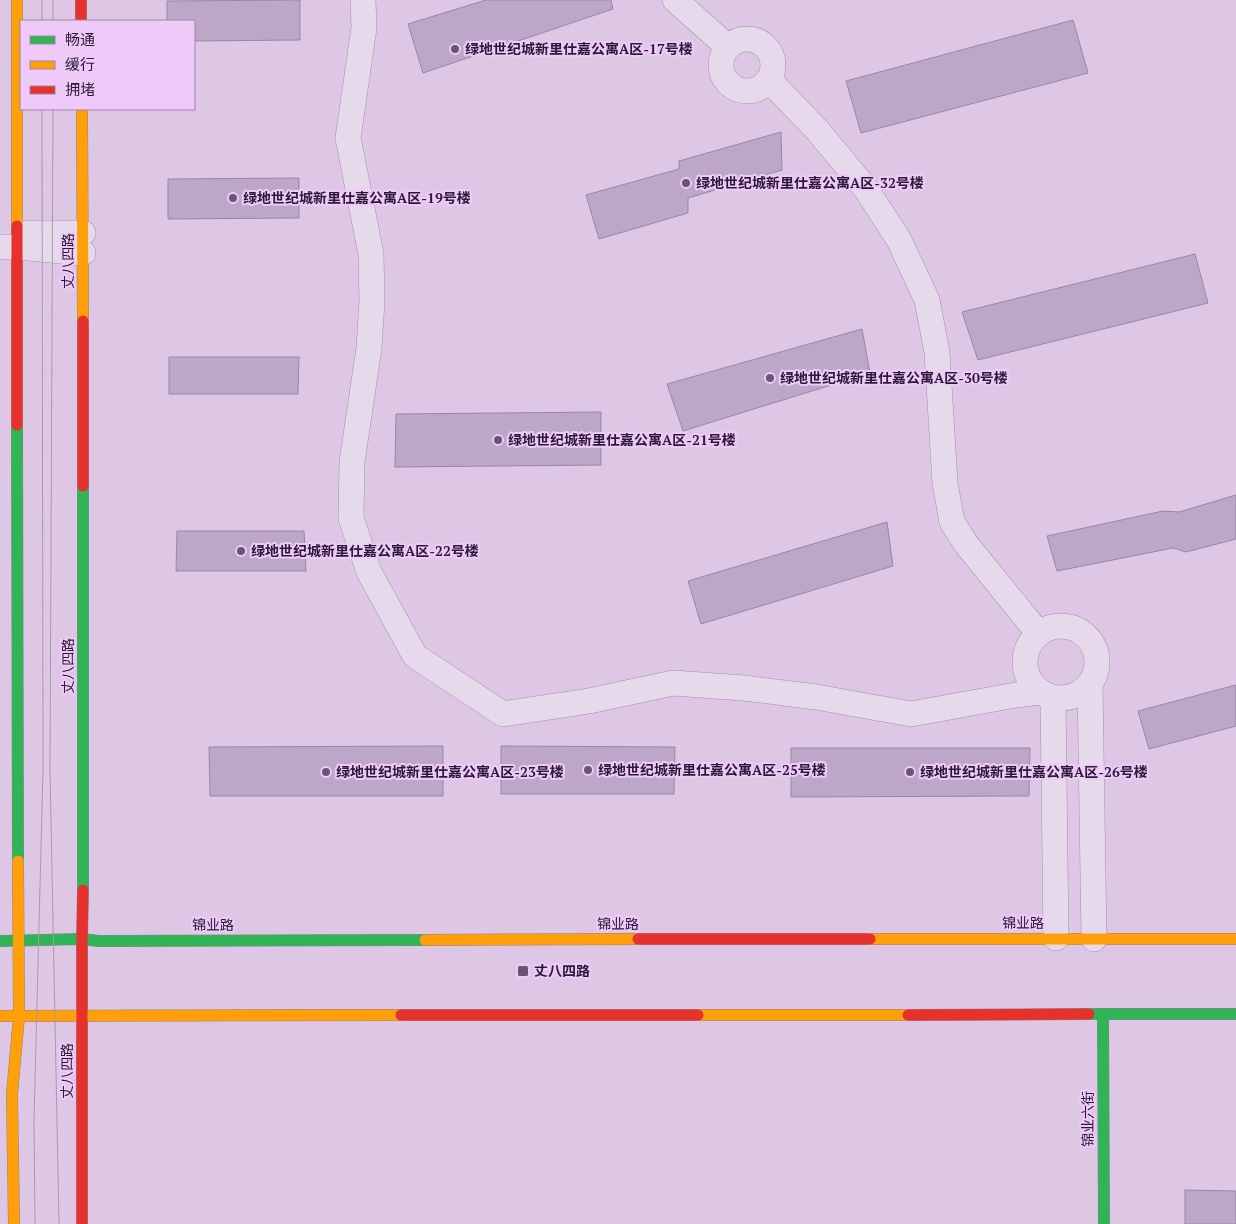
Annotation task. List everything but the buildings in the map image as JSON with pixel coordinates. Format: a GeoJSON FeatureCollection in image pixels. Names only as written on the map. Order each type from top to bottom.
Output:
{"type":"FeatureCollection","features":[{"type":"Feature","properties":{"kind":"main road"},"geometry":{"type":"LineString","coordinates":[[14,1224],[12,1094],[19,1016],[9,240],[17,0]]}},
{"type":"Feature","properties":{"kind":"main road"},"geometry":{"type":"LineString","coordinates":[[81,0],[81,20]]}},
{"type":"Feature","properties":{"kind":"main road","name":"丈八四路"},"geometry":{"type":"LineString","coordinates":[[82,110],[84,858],[82,939],[82,1224]]}},
{"type":"Feature","properties":{"kind":"main road","name":"锦业路"},"geometry":{"type":"LineString","coordinates":[[0,941],[82,939],[100,941],[1236,939]]}},
{"type":"Feature","properties":{"kind":"main road","name":"锦业六街"},"geometry":{"type":"LineString","coordinates":[[1103,1014],[1104,1224]]}},
{"type":"Feature","properties":{"kind":"main road"},"geometry":{"type":"LineString","coordinates":[[0,1016],[1236,1014]]}},
{"type":"Feature","properties":{"kind":"street"},"geometry":{"type":"LineString","coordinates":[[363,0],[364,28],[348,138],[371,254],[372,301],[369,348],[352,462],[351,518],[369,572],[415,656],[504,714],[589,701],[674,684],[744,688],[816,697],[910,714],[1016,695],[1047,695],[1066,698],[1078,694],[1090,683],[1097,668],[1096,655],[1092,644],[1082,633],[1071,628],[1058,626],[1039,634],[1030,643],[1026,654],[1026,673],[1032,684],[1047,695]]}},
{"type":"Feature","properties":{"kind":"street"},"geometry":{"type":"LineString","coordinates":[[675,0],[728,47]]}},
{"type":"Feature","properties":{"kind":"street"},"geometry":{"type":"LineString","coordinates":[[752,40],[767,48],[772,56],[773,64],[769,80],[755,90],[738,90],[731,85],[725,79],[722,71],[724,55],[728,47],[735,42],[752,40]]}},
{"type":"Feature","properties":{"kind":"street"},"geometry":{"type":"LineString","coordinates":[[769,80],[818,131],[854,174],[899,240],[927,300],[937,352],[945,482],[952,522],[966,544],[1039,634]]}},
{"type":"Feature","properties":{"kind":"street"},"geometry":{"type":"LineString","coordinates":[[9,240],[82,243]]}},
{"type":"Feature","properties":{"kind":"street"},"geometry":{"type":"LineString","coordinates":[[1090,683],[1094,939]]}},
{"type":"Feature","properties":{"kind":"street"},"geometry":{"type":"LineString","coordinates":[[1047,695],[1056,938]]}},
{"type":"Feature","properties":{"kind":"tram line"},"geometry":{"type":"LineString","coordinates":[[42,0],[42,20]]}},
{"type":"Feature","properties":{"kind":"tram line"},"geometry":{"type":"LineString","coordinates":[[53,0],[53,20]]}},
{"type":"Feature","properties":{"kind":"tram line"},"geometry":{"type":"LineString","coordinates":[[35,1224],[34,1120],[43,769],[42,110]]}},
{"type":"Feature","properties":{"kind":"tram line"},"geometry":{"type":"LineString","coordinates":[[53,110],[50,769],[59,1224]]}},
{"type":"Feature","properties":{"kind":"traffic: fast"},"geometry":{"type":"LineString","coordinates":[[17,425],[18,861]]}},
{"type":"Feature","properties":{"kind":"traffic: fast"},"geometry":{"type":"LineString","coordinates":[[83,486],[83,890]]}},
{"type":"Feature","properties":{"kind":"traffic: fast"},"geometry":{"type":"LineString","coordinates":[[0,941],[82,939],[99,941],[425,940]]}},
{"type":"Feature","properties":{"kind":"traffic: fast"},"geometry":{"type":"LineString","coordinates":[[1089,1014],[1236,1014]]}},
{"type":"Feature","properties":{"kind":"traffic: fast"},"geometry":{"type":"LineString","coordinates":[[1103,1014],[1104,1224]]}},
{"type":"Feature","properties":{"kind":"traffic: slow"},"geometry":{"type":"LineString","coordinates":[[17,0],[17,226]]}},
{"type":"Feature","properties":{"kind":"traffic: slow"},"geometry":{"type":"LineString","coordinates":[[82,110],[83,321]]}},
{"type":"Feature","properties":{"kind":"traffic: slow"},"geometry":{"type":"LineString","coordinates":[[14,1224],[12,1094],[19,1016],[18,861]]}},
{"type":"Feature","properties":{"kind":"traffic: slow"},"geometry":{"type":"LineString","coordinates":[[425,940],[638,939]]}},
{"type":"Feature","properties":{"kind":"traffic: slow"},"geometry":{"type":"LineString","coordinates":[[870,939],[1236,939]]}},
{"type":"Feature","properties":{"kind":"traffic: slow"},"geometry":{"type":"LineString","coordinates":[[0,1016],[401,1015]]}},
{"type":"Feature","properties":{"kind":"traffic: slow"},"geometry":{"type":"LineString","coordinates":[[698,1015],[908,1015]]}},
{"type":"Feature","properties":{"kind":"traffic: jam"},"geometry":{"type":"LineString","coordinates":[[81,0],[81,20]]}},
{"type":"Feature","properties":{"kind":"traffic: jam"},"geometry":{"type":"LineString","coordinates":[[17,226],[17,425]]}},
{"type":"Feature","properties":{"kind":"traffic: jam"},"geometry":{"type":"LineString","coordinates":[[83,321],[83,486]]}},
{"type":"Feature","properties":{"kind":"traffic: jam"},"geometry":{"type":"LineString","coordinates":[[82,1224],[83,890]]}},
{"type":"Feature","properties":{"kind":"traffic: jam"},"geometry":{"type":"LineString","coordinates":[[638,939],[870,939]]}},
{"type":"Feature","properties":{"kind":"traffic: jam"},"geometry":{"type":"LineString","coordinates":[[908,1015],[1089,1014]]}},
{"type":"Feature","properties":{"kind":"traffic: jam"},"geometry":{"type":"LineString","coordinates":[[401,1015],[698,1015]]}},
{"type":"Feature","properties":{"kind":"place","name":"绿地世纪城新里仕嘉公寓A区-17号楼"},"geometry":{"type":"Point","coordinates":[455,49]}},
{"type":"Feature","properties":{"kind":"place","name":"绿地世纪城新里仕嘉公寓A区-32号楼"},"geometry":{"type":"Point","coordinates":[686,183]}},
{"type":"Feature","properties":{"kind":"place","name":"绿地世纪城新里仕嘉公寓A区-19号楼"},"geometry":{"type":"Point","coordinates":[233,198]}},
{"type":"Feature","properties":{"kind":"place","name":"绿地世纪城新里仕嘉公寓A区-30号楼"},"geometry":{"type":"Point","coordinates":[770,378]}},
{"type":"Feature","properties":{"kind":"place","name":"绿地世纪城新里仕嘉公寓A区-21号楼"},"geometry":{"type":"Point","coordinates":[498,440]}},
{"type":"Feature","properties":{"kind":"place","name":"绿地世纪城新里仕嘉公寓A区-22号楼"},"geometry":{"type":"Point","coordinates":[241,551]}},
{"type":"Feature","properties":{"kind":"place","name":"绿地世纪城新里仕嘉公寓A区-25号楼"},"geometry":{"type":"Point","coordinates":[588,770]}},
{"type":"Feature","properties":{"kind":"place","name":"绿地世纪城新里仕嘉公寓A区-23号楼"},"geometry":{"type":"Point","coordinates":[326,772]}},
{"type":"Feature","properties":{"kind":"place","name":"绿地世纪城新里仕嘉公寓A区-26号楼"},"geometry":{"type":"Point","coordinates":[910,772]}},
{"type":"Feature","properties":{"kind":"place","name":"丈八四路"},"geometry":{"type":"Point","coordinates":[523,971]}}]}
